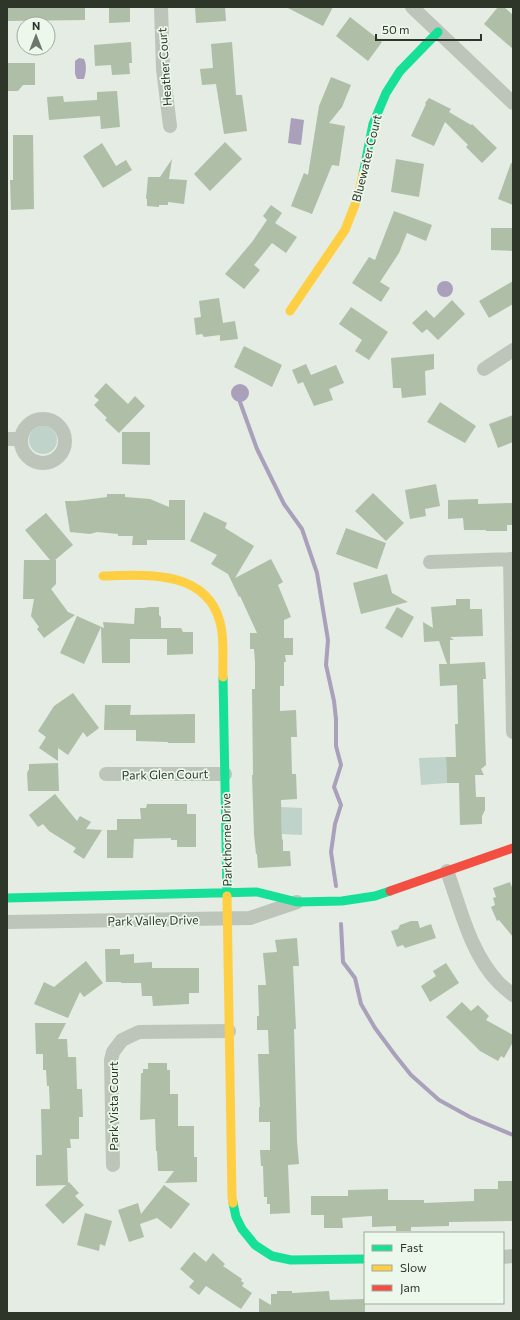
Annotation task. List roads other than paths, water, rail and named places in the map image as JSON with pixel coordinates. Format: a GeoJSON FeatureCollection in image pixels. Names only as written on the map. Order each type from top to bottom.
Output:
{"type":"FeatureCollection","features":[{"type":"Feature","properties":{"kind":"street","name":"Heather Court"},"geometry":{"type":"LineString","coordinates":[[161,7],[163,69],[170,126]]}},
{"type":"Feature","properties":{"kind":"street"},"geometry":{"type":"LineString","coordinates":[[412,7],[513,103]]}},
{"type":"Feature","properties":{"kind":"street","name":"Bluewater Court"},"geometry":{"type":"LineString","coordinates":[[290,311],[345,230],[356,202],[362,181],[374,124],[386,93],[400,71],[438,32]]}},
{"type":"Feature","properties":{"kind":"street"},"geometry":{"type":"LineString","coordinates":[[484,369],[513,350]]}},
{"type":"Feature","properties":{"kind":"street"},"geometry":{"type":"LineString","coordinates":[[430,562],[512,559],[513,732]]}},
{"type":"Feature","properties":{"kind":"street","name":"Parkthorne Drive"},"geometry":{"type":"LineString","coordinates":[[103,576],[153,575],[174,577],[199,590],[209,600],[215,609],[220,623],[223,638],[232,1196],[236,1217],[242,1229],[255,1245],[272,1256],[291,1260],[364,1259]]}},
{"type":"Feature","properties":{"kind":"street","name":"Park Glen Court"},"geometry":{"type":"LineString","coordinates":[[106,774],[225,774]]}},
{"type":"Feature","properties":{"kind":"street","name":"Park Valley Drive"},"geometry":{"type":"LineString","coordinates":[[7,898],[257,892],[296,902],[342,901],[375,896],[513,848]]}},
{"type":"Feature","properties":{"kind":"street"},"geometry":{"type":"LineString","coordinates":[[447,871],[479,956],[498,983],[513,995]]}},
{"type":"Feature","properties":{"kind":"street","name":"Park Valley Drive"},"geometry":{"type":"LineString","coordinates":[[7,922],[250,918],[296,902]]}},
{"type":"Feature","properties":{"kind":"street","name":"Park Vista Court"},"geometry":{"type":"LineString","coordinates":[[113,1165],[112,1060],[113,1052],[118,1044],[125,1038],[139,1032],[229,1031]]}},
{"type":"Feature","properties":{"kind":"waterway"},"geometry":{"type":"LineString","coordinates":[[240,402],[257,449],[284,504],[302,529],[317,573],[328,640],[326,665],[334,701],[336,746],[341,765],[334,787],[341,805],[335,824],[331,852],[336,886]]}},
{"type":"Feature","properties":{"kind":"waterway"},"geometry":{"type":"LineString","coordinates":[[341,924],[343,962],[355,978],[361,1004],[375,1028],[411,1075],[439,1100],[470,1117],[513,1135]]}}]}
